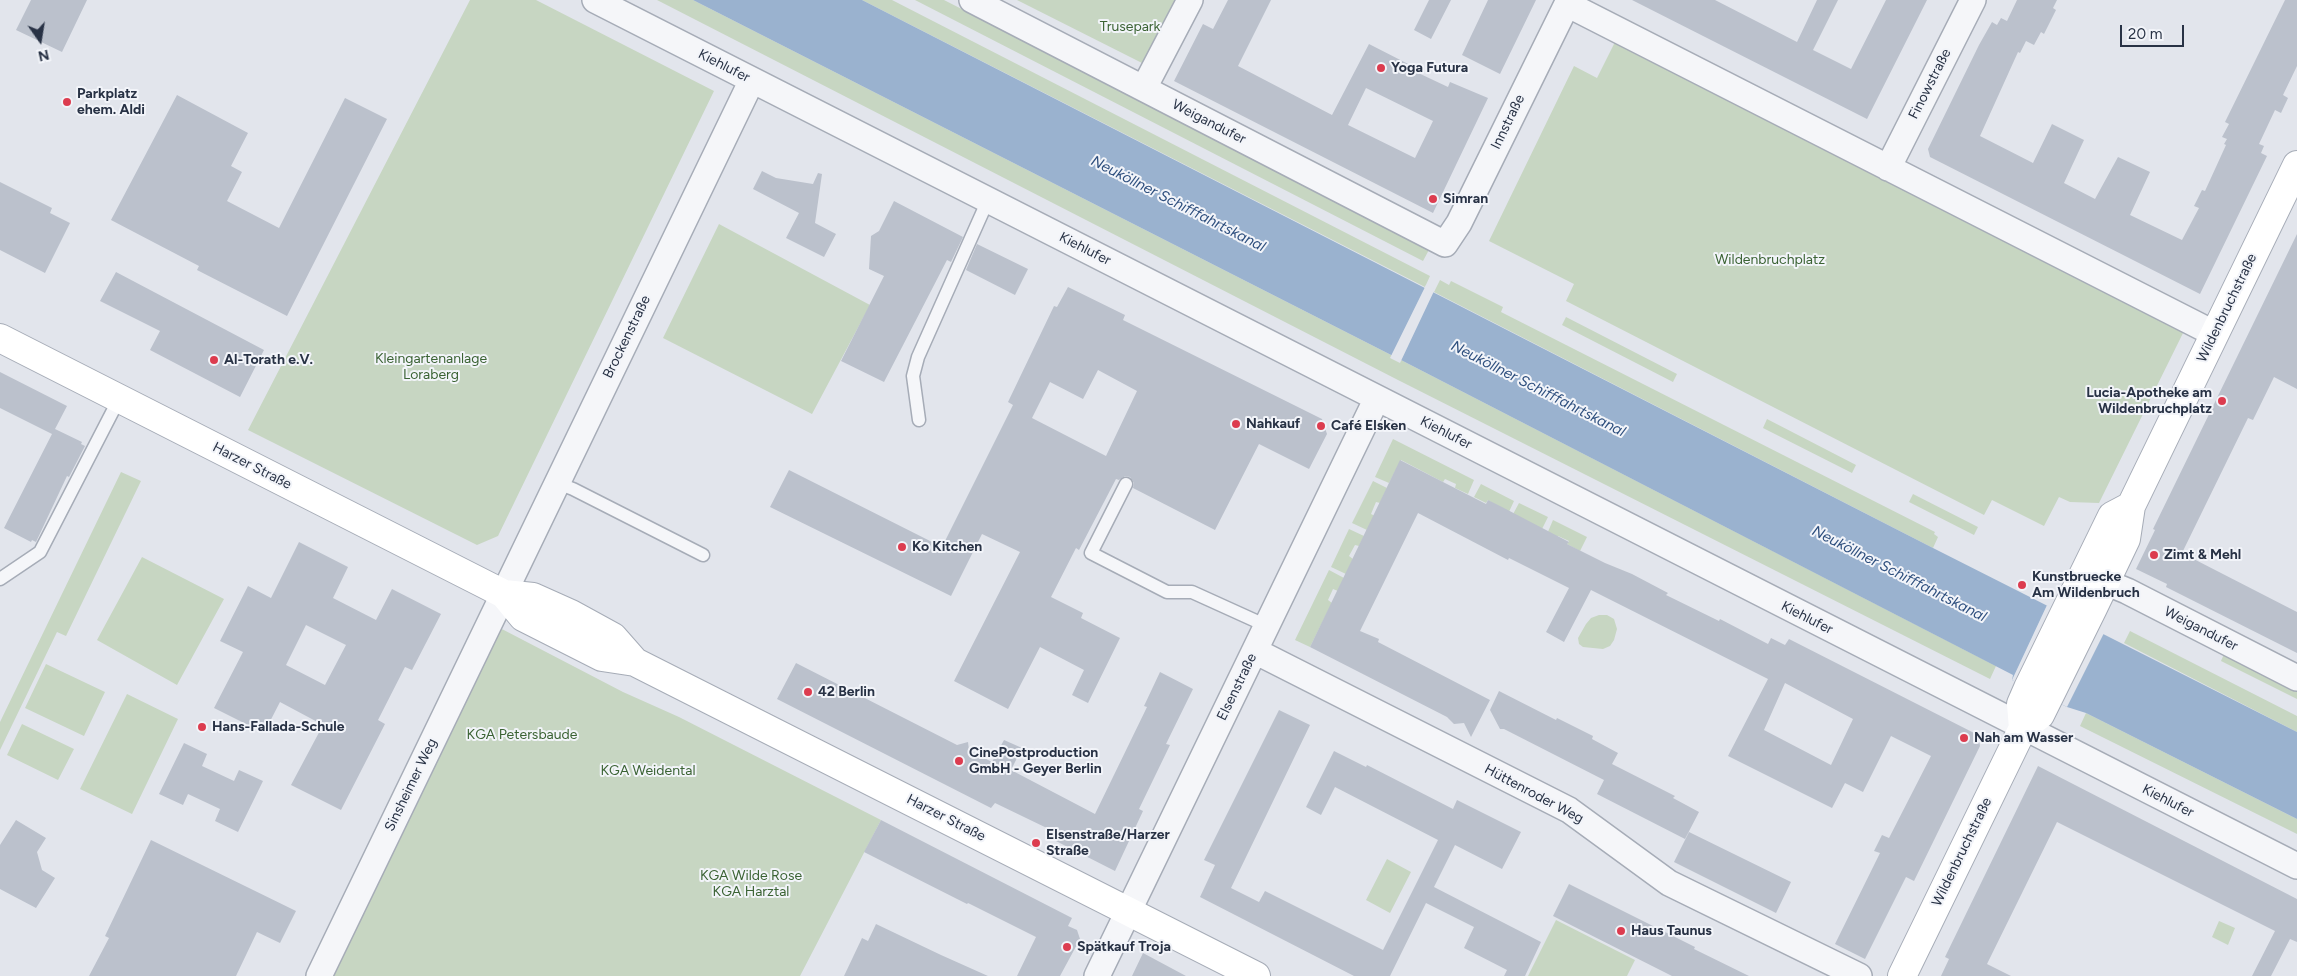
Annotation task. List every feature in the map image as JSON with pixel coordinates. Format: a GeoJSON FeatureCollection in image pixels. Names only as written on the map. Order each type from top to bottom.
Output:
{"type":"FeatureCollection","features":[{"type":"Feature","properties":{"kind":"street","name":"Kiehlufer"},"geometry":{"type":"LineString","coordinates":[[595,0],[2297,866]]}},
{"type":"Feature","properties":{"kind":"street","name":"Weigandufer"},"geometry":{"type":"LineString","coordinates":[[972,0],[1445,244]]}},
{"type":"Feature","properties":{"kind":"street"},"geometry":{"type":"LineString","coordinates":[[1144,88],[1190,0]]}},
{"type":"Feature","properties":{"kind":"street","name":"Finowstraße"},"geometry":{"type":"LineString","coordinates":[[1888,168],[1973,0]]}},
{"type":"Feature","properties":{"kind":"street"},"geometry":{"type":"LineString","coordinates":[[1568,2],[2214,334]]}},
{"type":"Feature","properties":{"kind":"street","name":"Innstraße"},"geometry":{"type":"LineString","coordinates":[[1445,244],[1459,223],[1568,2]]}},
{"type":"Feature","properties":{"kind":"street","name":"Brockenstraße"},"geometry":{"type":"LineString","coordinates":[[504,594],[752,80]]}},
{"type":"Feature","properties":{"kind":"street","name":"Wildenbruchstraße"},"geometry":{"type":"LineString","coordinates":[[2074,618],[2105,582],[2126,539],[2131,506],[2214,334],[2289,202],[2297,165]]}},
{"type":"Feature","properties":{"kind":"street","name":"Harzer Straße"},"geometry":{"type":"LineString","coordinates":[[0,338],[504,594],[523,617],[602,657],[635,662],[1129,910],[1256,976]]}},
{"type":"Feature","properties":{"kind":"street","name":"Elsenstraße"},"geometry":{"type":"LineString","coordinates":[[1097,976],[1377,398]]}},
{"type":"Feature","properties":{"kind":"street","name":"Wildenbruchstraße"},"geometry":{"type":"LineString","coordinates":[[1902,976],[2023,728],[2021,704],[2038,693],[2074,618],[2112,516],[2131,506]]}},
{"type":"Feature","properties":{"kind":"street","name":"Weigandufer"},"geometry":{"type":"LineString","coordinates":[[2105,582],[2122,588],[2297,678]]}},
{"type":"Feature","properties":{"kind":"street","name":"Sinsheimer Weg"},"geometry":{"type":"LineString","coordinates":[[319,976],[504,594]]}},
{"type":"Feature","properties":{"kind":"street","name":"Hüttenroder Weg"},"geometry":{"type":"LineString","coordinates":[[1255,650],[1569,810],[1669,883],[1859,976]]}},
{"type":"Feature","properties":{"kind":"lane"},"geometry":{"type":"LineString","coordinates":[[919,420],[913,376],[918,357],[988,200]]}},
{"type":"Feature","properties":{"kind":"lane"},"geometry":{"type":"LineString","coordinates":[[0,579],[40,552],[119,399]]}},
{"type":"Feature","properties":{"kind":"lane"},"geometry":{"type":"LineString","coordinates":[[557,483],[573,489],[703,555]]}},
{"type":"Feature","properties":{"kind":"lane"},"geometry":{"type":"LineString","coordinates":[[1126,484],[1091,553],[1167,592],[1192,592],[1267,626]]}},
{"type":"Feature","properties":{"kind":"green space","name":"Kleingartenanlage Loraberg"},"geometry":{"type":"Polygon","coordinates":[[[470,0],[536,0],[714,91],[498,536],[477,545],[248,430],[470,0]]]}},
{"type":"Feature","properties":{"kind":"green space"},"geometry":{"type":"Polygon","coordinates":[[[657,0],[693,0],[1401,360],[1996,666],[1990,679],[1398,380],[657,0]]]}},
{"type":"Feature","properties":{"kind":"green space"},"geometry":{"type":"Polygon","coordinates":[[[862,0],[892,0],[1430,276],[1425,287],[862,0]]]}},
{"type":"Feature","properties":{"kind":"green space"},"geometry":{"type":"Polygon","coordinates":[[[915,0],[944,0],[1430,248],[1423,261],[915,0]]]}},
{"type":"Feature","properties":{"kind":"green space","name":"Trusepark"},"geometry":{"type":"Polygon","coordinates":[[[1017,0],[1175,0],[1142,63],[1017,0]]]}},
{"type":"Feature","properties":{"kind":"green space","name":"Wildenbruchplatz"},"geometry":{"type":"Polygon","coordinates":[[[1618,36],[2186,327],[2099,503],[2070,502],[2059,497],[2044,526],[1992,500],[1984,515],[1566,301],[1574,284],[1489,241],[1574,66],[1597,78],[1618,36]]]}},
{"type":"Feature","properties":{"kind":"green space"},"geometry":{"type":"Polygon","coordinates":[[[719,224],[870,305],[812,414],[663,338],[719,224]]]}},
{"type":"Feature","properties":{"kind":"green space"},"geometry":{"type":"Polygon","coordinates":[[[1440,280],[1449,285],[1451,281],[1503,307],[1501,312],[1935,532],[1934,534],[1938,537],[1933,548],[1434,292],[1440,280]]]}},
{"type":"Feature","properties":{"kind":"green space"},"geometry":{"type":"Polygon","coordinates":[[[1566,317],[1677,374],[1673,382],[1562,325],[1566,317]]]}},
{"type":"Feature","properties":{"kind":"green space"},"geometry":{"type":"Polygon","coordinates":[[[1767,419],[1856,465],[1852,473],[1763,428],[1767,419]]]}},
{"type":"Feature","properties":{"kind":"green space"},"geometry":{"type":"Polygon","coordinates":[[[1393,439],[1474,480],[1468,494],[1455,488],[1456,484],[1445,479],[1443,482],[1401,460],[1389,483],[1375,477],[1393,439]]]}},
{"type":"Feature","properties":{"kind":"green space"},"geometry":{"type":"Polygon","coordinates":[[[121,472],[141,481],[66,636],[57,632],[0,750],[0,722],[121,472]]]}},
{"type":"Feature","properties":{"kind":"green space"},"geometry":{"type":"Polygon","coordinates":[[[1373,481],[1387,488],[1380,503],[1376,502],[1371,514],[1375,516],[1367,530],[1352,523],[1373,481]]]}},
{"type":"Feature","properties":{"kind":"green space"},"geometry":{"type":"Polygon","coordinates":[[[1481,484],[1514,501],[1508,514],[1488,500],[1486,503],[1474,497],[1481,484]]]}},
{"type":"Feature","properties":{"kind":"green space"},"geometry":{"type":"Polygon","coordinates":[[[1913,494],[1978,527],[1974,535],[1909,502],[1913,494]]]}},
{"type":"Feature","properties":{"kind":"green space"},"geometry":{"type":"Polygon","coordinates":[[[1519,503],[1548,517],[1541,531],[1512,516],[1519,503]]]}},
{"type":"Feature","properties":{"kind":"green space"},"geometry":{"type":"Polygon","coordinates":[[[1553,520],[1587,537],[1580,551],[1567,544],[1569,541],[1558,536],[1556,539],[1547,534],[1553,520]]]}},
{"type":"Feature","properties":{"kind":"green space"},"geometry":{"type":"Polygon","coordinates":[[[1349,529],[1364,536],[1359,546],[1355,545],[1349,556],[1353,559],[1346,574],[1331,567],[1349,529]]]}},
{"type":"Feature","properties":{"kind":"green space"},"geometry":{"type":"Polygon","coordinates":[[[142,557],[224,599],[177,685],[97,640],[142,557]]]}},
{"type":"Feature","properties":{"kind":"green space"},"geometry":{"type":"Polygon","coordinates":[[[1329,570],[1344,578],[1338,591],[1333,589],[1328,600],[1332,603],[1310,647],[1295,640],[1329,570]]]}},
{"type":"Feature","properties":{"kind":"green space"},"geometry":{"type":"Polygon","coordinates":[[[1607,615],[1614,619],[1617,629],[1614,640],[1610,646],[1603,649],[1583,647],[1579,644],[1578,638],[1591,618],[1607,615]]]}},
{"type":"Feature","properties":{"kind":"green space"},"geometry":{"type":"Polygon","coordinates":[[[498,627],[623,692],[679,717],[881,820],[800,976],[327,976],[498,627]]]}},
{"type":"Feature","properties":{"kind":"green space"},"geometry":{"type":"Polygon","coordinates":[[[2130,631],[2297,716],[2297,732],[2124,643],[2130,631]]]}},
{"type":"Feature","properties":{"kind":"green space"},"geometry":{"type":"Polygon","coordinates":[[[2224,654],[2297,690],[2297,699],[2221,661],[2224,654]]]}},
{"type":"Feature","properties":{"kind":"green space"},"geometry":{"type":"Polygon","coordinates":[[[46,664],[105,692],[84,736],[25,708],[46,664]]]}},
{"type":"Feature","properties":{"kind":"green space"},"geometry":{"type":"Polygon","coordinates":[[[127,694],[178,719],[132,814],[80,789],[127,694]]]}},
{"type":"Feature","properties":{"kind":"green space"},"geometry":{"type":"Polygon","coordinates":[[[2086,713],[2297,819],[2297,834],[2080,726],[2086,713]]]}},
{"type":"Feature","properties":{"kind":"green space"},"geometry":{"type":"Polygon","coordinates":[[[22,724],[74,749],[58,780],[7,755],[22,724]]]}},
{"type":"Feature","properties":{"kind":"green space"},"geometry":{"type":"Polygon","coordinates":[[[1387,859],[1411,872],[1390,913],[1366,900],[1387,859]]]}},
{"type":"Feature","properties":{"kind":"green space"},"geometry":{"type":"Polygon","coordinates":[[[1556,920],[1635,960],[1627,976],[1528,976],[1556,920]]]}},
{"type":"Feature","properties":{"kind":"green space"},"geometry":{"type":"Polygon","coordinates":[[[2219,921],[2235,928],[2228,945],[2212,937],[2219,921]]]}},
{"type":"Feature","properties":{"kind":"water","name":"Neuköllner Schifffahrtskanal"},"geometry":{"type":"Polygon","coordinates":[[[693,0],[862,0],[2297,732],[2297,819],[2086,713],[2067,707],[2012,680],[2013,675],[1401,360],[693,0]]]}},
{"type":"Feature","properties":{"kind":"pier"},"geometry":{"type":"Polygon","coordinates":[[[1426,285],[1435,289],[1400,363],[1390,358],[1426,285]]]}},
{"type":"Feature","properties":{"kind":"pier"},"geometry":{"type":"Polygon","coordinates":[[[2047,605],[2104,633],[2067,707],[2012,680],[2047,605]]]}},
{"type":"Feature","properties":{"kind":"building"},"geometry":{"type":"Polygon","coordinates":[[[31,0],[87,0],[62,52],[16,30],[31,0]]]}},
{"type":"Feature","properties":{"kind":"building"},"geometry":{"type":"Polygon","coordinates":[[[1228,0],[1271,0],[1238,66],[1332,115],[1369,44],[1416,68],[1414,71],[1448,87],[1450,82],[1488,98],[1433,213],[1174,81],[1203,24],[1213,29],[1228,0]],[[1366,88],[1348,125],[1415,158],[1433,121],[1366,88]]]}},
{"type":"Feature","properties":{"kind":"building"},"geometry":{"type":"Polygon","coordinates":[[[1429,0],[1451,0],[1431,39],[1414,30],[1429,0]]]}},
{"type":"Feature","properties":{"kind":"building"},"geometry":{"type":"Polygon","coordinates":[[[1488,0],[1536,0],[1500,74],[1462,55],[1488,0]]]}},
{"type":"Feature","properties":{"kind":"building"},"geometry":{"type":"Polygon","coordinates":[[[1632,0],[1715,0],[1797,42],[1817,0],[1838,0],[1813,50],[1851,69],[1886,0],[1927,0],[1867,119],[1632,0]]]}},
{"type":"Feature","properties":{"kind":"building"},"geometry":{"type":"Polygon","coordinates":[[[2017,0],[2057,0],[2053,8],[2056,10],[2044,34],[2041,32],[2034,45],[2026,41],[2020,53],[2018,52],[1980,136],[2033,163],[2052,124],[2084,140],[2064,183],[2095,199],[2118,157],[2150,172],[2130,215],[2182,240],[2199,208],[2194,206],[2202,190],[2205,191],[2226,145],[2224,144],[2227,139],[2222,137],[2229,124],[2225,122],[2285,0],[2297,0],[2297,66],[2283,95],[2288,98],[2281,113],[2275,110],[2259,144],[2264,146],[2261,153],[2267,156],[2200,294],[1930,157],[1928,149],[1979,45],[1992,22],[1997,25],[2001,18],[2007,21],[2017,0]]]}},
{"type":"Feature","properties":{"kind":"building"},"geometry":{"type":"Polygon","coordinates":[[[177,95],[248,133],[231,166],[242,172],[227,201],[279,228],[345,98],[387,119],[287,316],[197,270],[199,266],[111,220],[177,95]]]}},
{"type":"Feature","properties":{"kind":"building"},"geometry":{"type":"Polygon","coordinates":[[[762,171],[776,178],[813,184],[818,173],[822,174],[815,223],[836,234],[824,257],[786,238],[799,213],[753,189],[762,171]]]}},
{"type":"Feature","properties":{"kind":"building"},"geometry":{"type":"Polygon","coordinates":[[[0,182],[52,208],[50,213],[70,223],[45,273],[0,250],[0,182]]]}},
{"type":"Feature","properties":{"kind":"building"},"geometry":{"type":"Polygon","coordinates":[[[894,201],[963,237],[951,262],[947,260],[884,382],[841,361],[884,276],[869,269],[871,236],[879,231],[894,201]]]}},
{"type":"Feature","properties":{"kind":"building"},"geometry":{"type":"Polygon","coordinates":[[[2297,234],[2297,389],[2274,377],[2253,420],[2248,418],[2182,553],[2297,612],[2297,653],[2166,587],[2167,584],[2136,569],[2155,530],[2153,529],[2297,234]]]}},
{"type":"Feature","properties":{"kind":"building"},"geometry":{"type":"Polygon","coordinates":[[[977,244],[1028,269],[1015,295],[966,270],[977,244]]]}},
{"type":"Feature","properties":{"kind":"building"},"geometry":{"type":"Polygon","coordinates":[[[116,272],[264,350],[240,397],[150,350],[160,331],[100,301],[116,272]]]}},
{"type":"Feature","properties":{"kind":"building"},"geometry":{"type":"Polygon","coordinates":[[[1068,287],[1125,315],[1123,320],[1322,419],[1327,434],[1309,469],[1259,444],[1215,530],[1133,488],[1134,483],[1130,477],[1125,476],[1119,480],[1116,479],[1079,550],[1076,548],[1051,597],[1083,613],[1081,618],[1120,638],[1088,703],[1072,695],[1084,670],[1040,647],[1008,709],[954,681],[1020,552],[982,534],[951,596],[770,507],[789,470],[942,547],[1013,405],[1008,402],[1054,306],[1057,307],[1068,287]],[[1098,370],[1083,399],[1050,382],[1032,418],[1106,456],[1137,391],[1098,370]]]}},
{"type":"Feature","properties":{"kind":"building"},"geometry":{"type":"Polygon","coordinates":[[[0,372],[67,406],[55,429],[82,442],[81,444],[85,446],[69,477],[67,476],[36,542],[32,540],[31,542],[4,528],[52,434],[0,408],[0,372]]]}},
{"type":"Feature","properties":{"kind":"building"},"geometry":{"type":"Polygon","coordinates":[[[1400,460],[1486,504],[1488,500],[1569,542],[1567,544],[1668,593],[1666,595],[1719,621],[1720,619],[1768,644],[1771,638],[1785,645],[1789,639],[1978,735],[1980,746],[1914,881],[1906,877],[1865,959],[1835,944],[1880,853],[1874,851],[1882,835],[1889,838],[1931,756],[1891,736],[1863,792],[1845,783],[1832,808],[1728,756],[1768,679],[1591,590],[1564,642],[1546,632],[1569,588],[1509,558],[1508,560],[1418,513],[1360,631],[1379,639],[1378,642],[1490,700],[1471,737],[1464,723],[1454,724],[1447,717],[1310,647],[1400,460]],[[1785,683],[1764,730],[1831,765],[1853,719],[1785,683]]]}},
{"type":"Feature","properties":{"kind":"building"},"geometry":{"type":"Polygon","coordinates":[[[299,542],[348,567],[333,598],[376,620],[392,589],[441,614],[412,670],[405,667],[378,720],[385,724],[341,810],[291,785],[323,725],[280,702],[264,733],[214,708],[243,652],[220,641],[248,586],[271,598],[299,542]],[[306,625],[286,665],[325,685],[346,645],[306,625]]]}},
{"type":"Feature","properties":{"kind":"building"},"geometry":{"type":"Polygon","coordinates":[[[796,663],[957,745],[968,742],[969,750],[992,762],[1004,740],[1022,748],[1011,770],[1095,814],[1147,707],[1144,706],[1160,672],[1193,689],[1166,744],[1170,745],[1139,809],[1143,811],[1115,871],[1050,838],[1053,831],[995,803],[991,808],[777,699],[796,663]]]}},
{"type":"Feature","properties":{"kind":"building"},"geometry":{"type":"Polygon","coordinates":[[[1499,691],[1556,720],[1557,718],[1593,736],[1592,739],[1618,753],[1612,764],[1675,796],[1673,798],[1699,812],[1685,839],[1597,794],[1604,780],[1504,729],[1500,729],[1490,710],[1499,691]]]}},
{"type":"Feature","properties":{"kind":"building"},"geometry":{"type":"Polygon","coordinates":[[[1279,710],[1310,725],[1231,888],[1259,902],[1265,891],[1383,950],[1438,840],[1335,787],[1321,815],[1306,807],[1334,751],[1366,767],[1367,765],[1453,809],[1457,800],[1521,832],[1502,869],[1455,845],[1434,887],[1541,942],[1525,976],[1504,976],[1507,970],[1464,948],[1474,927],[1426,903],[1390,976],[1354,976],[1200,897],[1215,865],[1204,860],[1279,710]]]}},
{"type":"Feature","properties":{"kind":"building"},"geometry":{"type":"Polygon","coordinates":[[[184,743],[207,754],[202,766],[234,781],[239,770],[263,781],[238,832],[215,821],[220,809],[188,794],[183,805],[159,794],[184,743]]]}},
{"type":"Feature","properties":{"kind":"building"},"geometry":{"type":"Polygon","coordinates":[[[2038,766],[2297,899],[2297,942],[2290,939],[2271,976],[2252,976],[2275,931],[2057,822],[1987,964],[2011,976],[1941,976],[1949,959],[1945,957],[2038,766]]]}},
{"type":"Feature","properties":{"kind":"building"},"geometry":{"type":"Polygon","coordinates":[[[16,820],[46,838],[37,852],[42,870],[55,878],[36,908],[0,889],[0,845],[16,820]]]}},
{"type":"Feature","properties":{"kind":"building"},"geometry":{"type":"Polygon","coordinates":[[[881,820],[1072,918],[1068,926],[1077,930],[1080,939],[1060,976],[1017,976],[1036,937],[864,852],[881,820]]]}},
{"type":"Feature","properties":{"kind":"building"},"geometry":{"type":"Polygon","coordinates":[[[1689,832],[1791,882],[1776,913],[1674,862],[1689,832]]]}},
{"type":"Feature","properties":{"kind":"building"},"geometry":{"type":"Polygon","coordinates":[[[151,840],[296,911],[280,943],[257,932],[236,976],[89,976],[109,938],[105,936],[151,840]]]}},
{"type":"Feature","properties":{"kind":"building","name":"Haus Taunus"},"geometry":{"type":"Polygon","coordinates":[[[1569,884],[1749,976],[1672,976],[1553,916],[1569,884]]]}},
{"type":"Feature","properties":{"kind":"building"},"geometry":{"type":"Polygon","coordinates":[[[876,924],[988,976],[844,976],[862,938],[868,941],[876,924]]]}},
{"type":"Feature","properties":{"kind":"building"},"geometry":{"type":"Polygon","coordinates":[[[1143,953],[1186,976],[1132,976],[1143,953]]]}},
{"type":"Feature","properties":{"kind":"place","name":"Yoga Futura"},"geometry":{"type":"Point","coordinates":[1381,68]}},
{"type":"Feature","properties":{"kind":"place","name":"Parkplatz ehem. Aldi"},"geometry":{"type":"Point","coordinates":[67,102]}},
{"type":"Feature","properties":{"kind":"place","name":"Simran"},"geometry":{"type":"Point","coordinates":[1433,199]}},
{"type":"Feature","properties":{"kind":"place","name":"Al-Torath e.V."},"geometry":{"type":"Point","coordinates":[214,360]}},
{"type":"Feature","properties":{"kind":"place","name":"Lucia-Apotheke am Wildenbruchplatz"},"geometry":{"type":"Point","coordinates":[2222,401]}},
{"type":"Feature","properties":{"kind":"place","name":"Nahkauf"},"geometry":{"type":"Point","coordinates":[1236,424]}},
{"type":"Feature","properties":{"kind":"place","name":"Café Elsken"},"geometry":{"type":"Point","coordinates":[1321,426]}},
{"type":"Feature","properties":{"kind":"place","name":"Ko Kitchen"},"geometry":{"type":"Point","coordinates":[902,547]}},
{"type":"Feature","properties":{"kind":"place","name":"Zimt & Mehl"},"geometry":{"type":"Point","coordinates":[2154,555]}},
{"type":"Feature","properties":{"kind":"place","name":"Kunstbruecke Am Wildenbruch"},"geometry":{"type":"Point","coordinates":[2022,585]}},
{"type":"Feature","properties":{"kind":"place","name":"42 Berlin"},"geometry":{"type":"Point","coordinates":[808,692]}},
{"type":"Feature","properties":{"kind":"place","name":"Hans-Fallada-Schule"},"geometry":{"type":"Point","coordinates":[202,727]}},
{"type":"Feature","properties":{"kind":"place","name":"Nah am Wasser"},"geometry":{"type":"Point","coordinates":[1964,738]}},
{"type":"Feature","properties":{"kind":"place","name":"CinePostproduction GmbH - Geyer Berlin"},"geometry":{"type":"Point","coordinates":[959,761]}},
{"type":"Feature","properties":{"kind":"place","name":"Elsenstraße/Harzer Straße"},"geometry":{"type":"Point","coordinates":[1036,843]}},
{"type":"Feature","properties":{"kind":"place","name":"Haus Taunus"},"geometry":{"type":"Point","coordinates":[1621,931]}},
{"type":"Feature","properties":{"kind":"place","name":"Spätkauf Troja"},"geometry":{"type":"Point","coordinates":[1067,947]}},
{"type":"Feature","properties":{"kind":"park label","name":"KGA Petersbaude"},"geometry":{"type":"Point","coordinates":[522,735]}},
{"type":"Feature","properties":{"kind":"park label","name":"KGA Weidental"},"geometry":{"type":"Point","coordinates":[648,771]}},
{"type":"Feature","properties":{"kind":"park label","name":"KGA Wilde Rose KGA Harztal"},"geometry":{"type":"Point","coordinates":[751,884]}}]}
